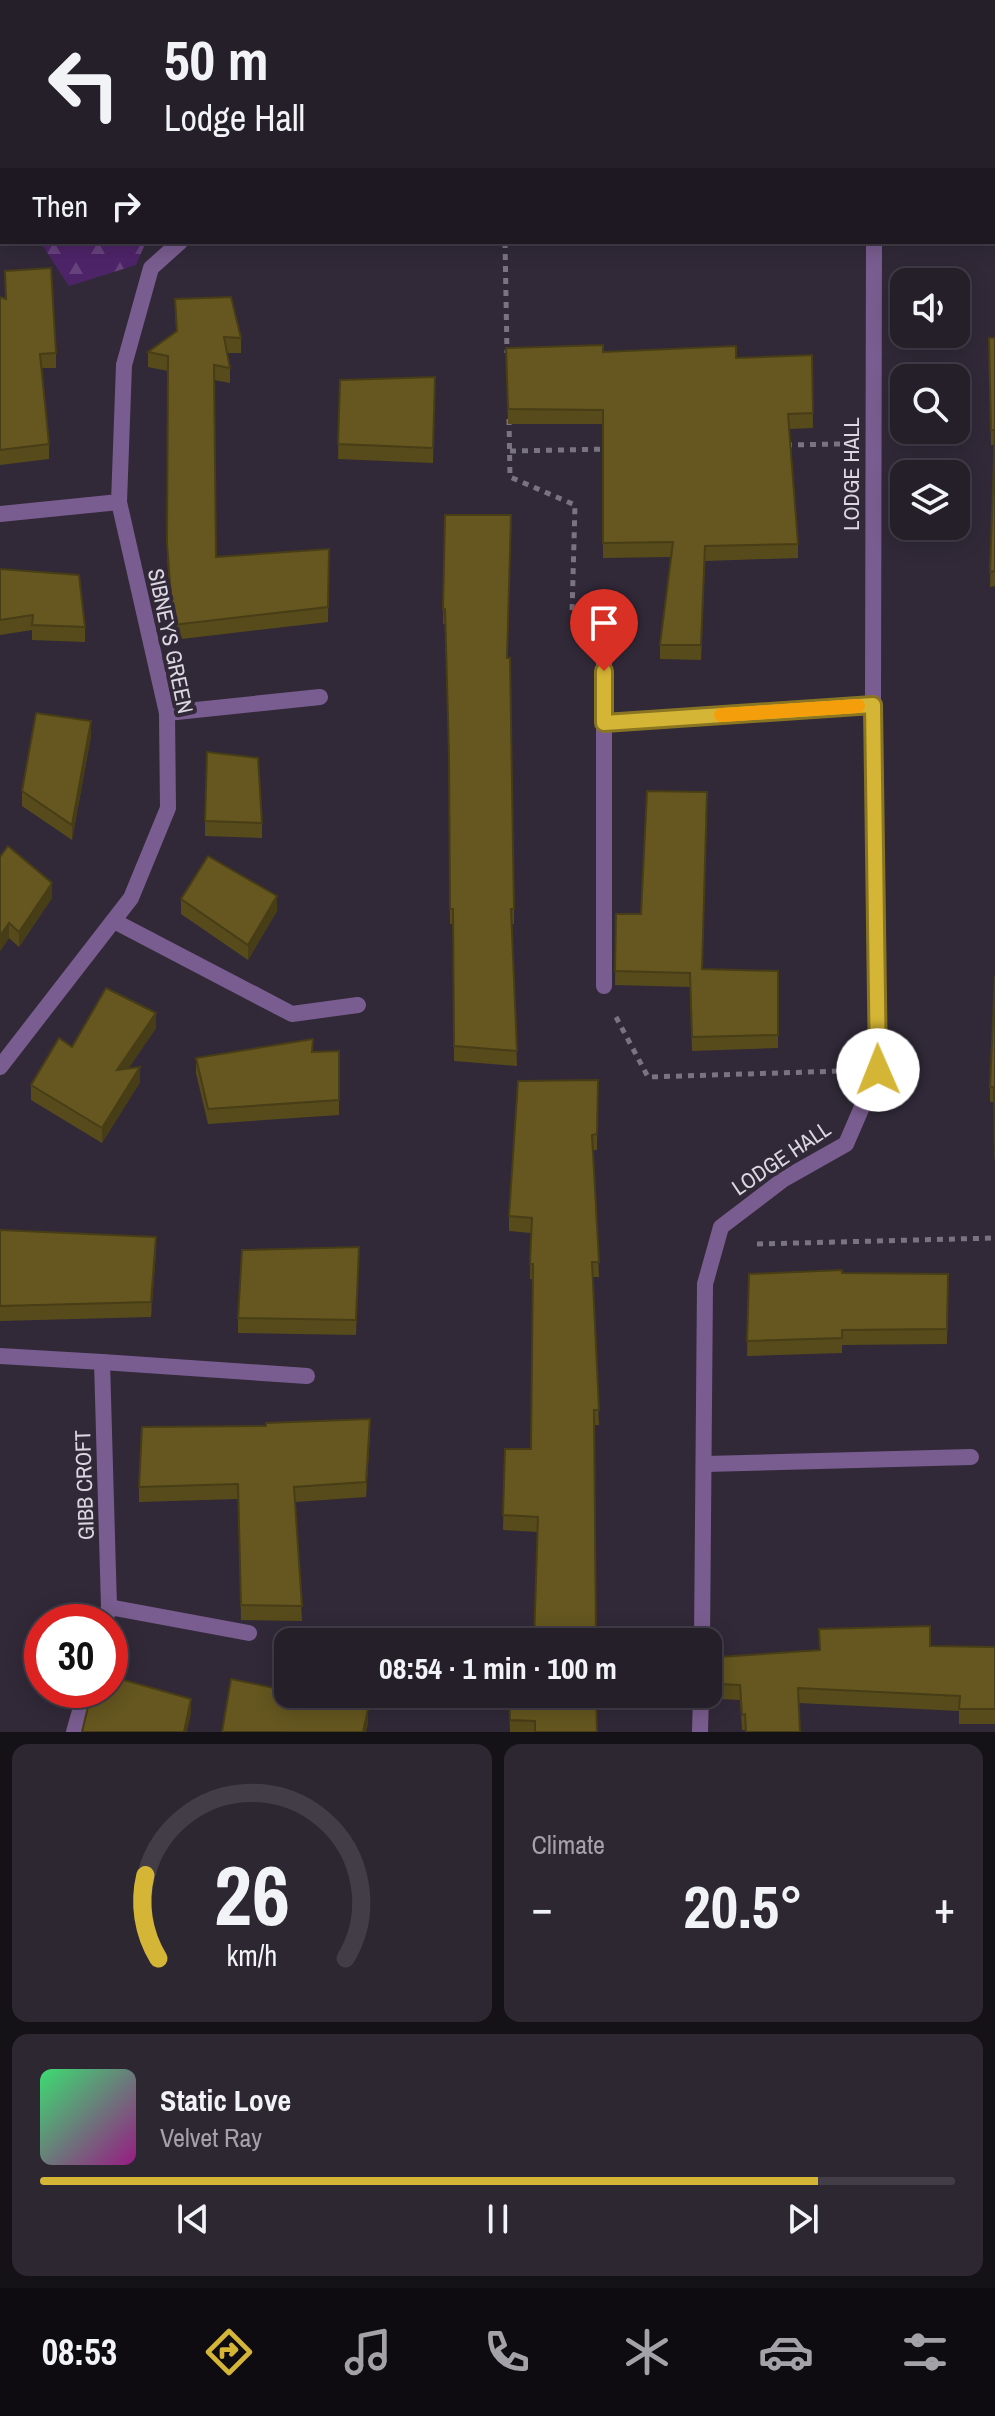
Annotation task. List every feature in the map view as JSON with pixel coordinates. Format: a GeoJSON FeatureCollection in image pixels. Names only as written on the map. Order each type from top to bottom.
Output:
{"type":"FeatureCollection","features":[{"type":"Feature","properties":{"kind":"street","name":"SIBNEYS GREEN"},"geometry":{"type":"LineString","coordinates":[[0,1067],[131,898],[168,808],[167,713],[119,502],[124,365],[151,268],[178,244]]}},
{"type":"Feature","properties":{"kind":"street","name":"LODGE HALL"},"geometry":{"type":"LineString","coordinates":[[702,1628],[705,1284],[721,1227],[784,1179],[846,1144],[878,1070],[873,705],[874,244]]}},
{"type":"Feature","properties":{"kind":"street"},"geometry":{"type":"LineString","coordinates":[[0,514],[119,502]]}},
{"type":"Feature","properties":{"kind":"street"},"geometry":{"type":"LineString","coordinates":[[604,644],[604,986]]}},
{"type":"Feature","properties":{"kind":"street"},"geometry":{"type":"LineString","coordinates":[[167,713],[320,697]]}},
{"type":"Feature","properties":{"kind":"street"},"geometry":{"type":"LineString","coordinates":[[604,723],[873,705]]}},
{"type":"Feature","properties":{"kind":"street"},"geometry":{"type":"LineString","coordinates":[[114,921],[292,1014],[358,1005]]}},
{"type":"Feature","properties":{"kind":"street"},"geometry":{"type":"LineString","coordinates":[[0,1356],[307,1376]]}},
{"type":"Feature","properties":{"kind":"street","name":"GIBB CROFT"},"geometry":{"type":"LineString","coordinates":[[102,1362],[107,1604]]}},
{"type":"Feature","properties":{"kind":"street"},"geometry":{"type":"LineString","coordinates":[[705,1464],[971,1457]]}},
{"type":"Feature","properties":{"kind":"street","name":"GIBB CROFT"},"geometry":{"type":"LineString","coordinates":[[128,1618],[249,1633]]}},
{"type":"Feature","properties":{"kind":"street"},"geometry":{"type":"LineString","coordinates":[[74,1732],[81,1708]]}},
{"type":"Feature","properties":{"kind":"street"},"geometry":{"type":"LineString","coordinates":[[700,1732],[701,1708]]}},
{"type":"Feature","properties":{"kind":"path"},"geometry":{"type":"LineString","coordinates":[[505,244],[507,361]]}},
{"type":"Feature","properties":{"kind":"path"},"geometry":{"type":"LineString","coordinates":[[508,406],[510,477],[575,505],[572,614],[604,644]]}},
{"type":"Feature","properties":{"kind":"path"},"geometry":{"type":"LineString","coordinates":[[778,445],[873,443]]}},
{"type":"Feature","properties":{"kind":"path"},"geometry":{"type":"LineString","coordinates":[[509,451],[620,449]]}},
{"type":"Feature","properties":{"kind":"path"},"geometry":{"type":"LineString","coordinates":[[604,986],[616,1018],[648,1077],[878,1070]]}},
{"type":"Feature","properties":{"kind":"path"},"geometry":{"type":"LineString","coordinates":[[716,1245],[995,1238]]}},
{"type":"Feature","properties":{"kind":"green space"},"geometry":{"type":"Polygon","coordinates":[[[41,244],[145,244],[136,265],[69,286],[41,244]]]}},
{"type":"Feature","properties":{"kind":"building"},"geometry":{"type":"Polygon","coordinates":[[[51,268],[56,353],[40,354],[49,444],[0,450],[0,297],[6,299],[5,271],[51,268]]]}},
{"type":"Feature","properties":{"kind":"building"},"geometry":{"type":"Polygon","coordinates":[[[231,297],[241,338],[224,337],[230,368],[214,365],[216,557],[329,549],[328,607],[173,625],[167,543],[168,356],[148,352],[177,331],[175,299],[231,297]]]}},
{"type":"Feature","properties":{"kind":"building"},"geometry":{"type":"Polygon","coordinates":[[[989,338],[995,338],[995,430],[991,430],[989,338]]]}},
{"type":"Feature","properties":{"kind":"building"},"geometry":{"type":"Polygon","coordinates":[[[603,345],[603,352],[736,346],[736,358],[812,355],[813,413],[788,414],[798,544],[705,546],[701,645],[660,645],[673,542],[603,543],[603,410],[508,409],[506,348],[603,345]]]}},
{"type":"Feature","properties":{"kind":"building"},"geometry":{"type":"Polygon","coordinates":[[[435,377],[433,448],[338,444],[340,380],[435,377]]]}},
{"type":"Feature","properties":{"kind":"building"},"geometry":{"type":"Polygon","coordinates":[[[995,430],[995,571],[990,572],[995,430]]]}},
{"type":"Feature","properties":{"kind":"building"},"geometry":{"type":"Polygon","coordinates":[[[445,515],[511,515],[507,658],[510,658],[514,909],[511,909],[517,1051],[454,1046],[453,909],[450,909],[449,755],[443,609],[445,515]]]}},
{"type":"Feature","properties":{"kind":"building"},"geometry":{"type":"Polygon","coordinates":[[[0,569],[79,575],[85,627],[32,625],[33,615],[0,620],[0,569]]]}},
{"type":"Feature","properties":{"kind":"building"},"geometry":{"type":"Polygon","coordinates":[[[36,713],[91,721],[72,825],[22,791],[36,713]]]}},
{"type":"Feature","properties":{"kind":"building"},"geometry":{"type":"Polygon","coordinates":[[[207,752],[258,758],[262,823],[205,821],[207,752]]]}},
{"type":"Feature","properties":{"kind":"building"},"geometry":{"type":"Polygon","coordinates":[[[647,791],[707,792],[702,969],[778,971],[778,1035],[692,1037],[690,973],[615,971],[616,914],[641,914],[647,791]]]}},
{"type":"Feature","properties":{"kind":"building"},"geometry":{"type":"Polygon","coordinates":[[[8,846],[52,883],[19,932],[9,923],[0,936],[0,857],[8,846]]]}},
{"type":"Feature","properties":{"kind":"building"},"geometry":{"type":"Polygon","coordinates":[[[208,856],[277,896],[248,945],[181,899],[208,856]]]}},
{"type":"Feature","properties":{"kind":"building"},"geometry":{"type":"Polygon","coordinates":[[[995,976],[995,1159],[994,1087],[990,1087],[995,976]]]}},
{"type":"Feature","properties":{"kind":"building"},"geometry":{"type":"Polygon","coordinates":[[[106,988],[156,1013],[117,1070],[140,1067],[102,1128],[31,1085],[59,1038],[72,1047],[106,988]]]}},
{"type":"Feature","properties":{"kind":"building"},"geometry":{"type":"Polygon","coordinates":[[[313,1039],[312,1052],[339,1051],[339,1100],[208,1109],[196,1058],[313,1039]]]}},
{"type":"Feature","properties":{"kind":"building"},"geometry":{"type":"Polygon","coordinates":[[[598,1080],[597,1134],[592,1135],[599,1262],[592,1262],[599,1410],[594,1410],[596,1628],[534,1628],[538,1517],[503,1515],[505,1449],[531,1449],[532,1218],[509,1216],[518,1081],[598,1080]]]}},
{"type":"Feature","properties":{"kind":"building"},"geometry":{"type":"Polygon","coordinates":[[[0,1230],[156,1237],[151,1302],[0,1306],[0,1230]]]}},
{"type":"Feature","properties":{"kind":"building"},"geometry":{"type":"Polygon","coordinates":[[[359,1247],[356,1320],[238,1318],[242,1250],[359,1247]]]}},
{"type":"Feature","properties":{"kind":"building"},"geometry":{"type":"Polygon","coordinates":[[[842,1270],[842,1273],[948,1274],[947,1329],[842,1330],[842,1338],[747,1341],[749,1274],[842,1270]]]}},
{"type":"Feature","properties":{"kind":"building"},"geometry":{"type":"Polygon","coordinates":[[[370,1419],[366,1482],[294,1487],[302,1606],[241,1605],[238,1484],[139,1487],[142,1427],[266,1426],[266,1423],[370,1419]]]}},
{"type":"Feature","properties":{"kind":"building"},"geometry":{"type":"Polygon","coordinates":[[[930,1626],[930,1646],[995,1647],[995,1709],[959,1709],[960,1696],[798,1688],[800,1732],[746,1732],[740,1685],[722,1684],[722,1657],[820,1650],[819,1629],[930,1626]]]}},
{"type":"Feature","properties":{"kind":"building"},"geometry":{"type":"Polygon","coordinates":[[[231,1679],[274,1688],[274,1708],[368,1709],[363,1732],[222,1732],[231,1679]]]}},
{"type":"Feature","properties":{"kind":"building"},"geometry":{"type":"Polygon","coordinates":[[[128,1681],[191,1699],[184,1732],[82,1732],[88,1708],[128,1708],[128,1681]]]}},
{"type":"Feature","properties":{"kind":"building"},"geometry":{"type":"Polygon","coordinates":[[[510,1708],[596,1708],[597,1732],[535,1732],[535,1721],[510,1720],[510,1708]]]}},
{"type":"Feature","properties":{"kind":"slow traffic"},"geometry":{"type":"LineString","coordinates":[[721,715],[858,706]]}},
{"type":"Feature","properties":{"kind":"route"},"geometry":{"type":"LineString","coordinates":[[604,671],[604,723],[873,705],[878,1070]]}}]}
